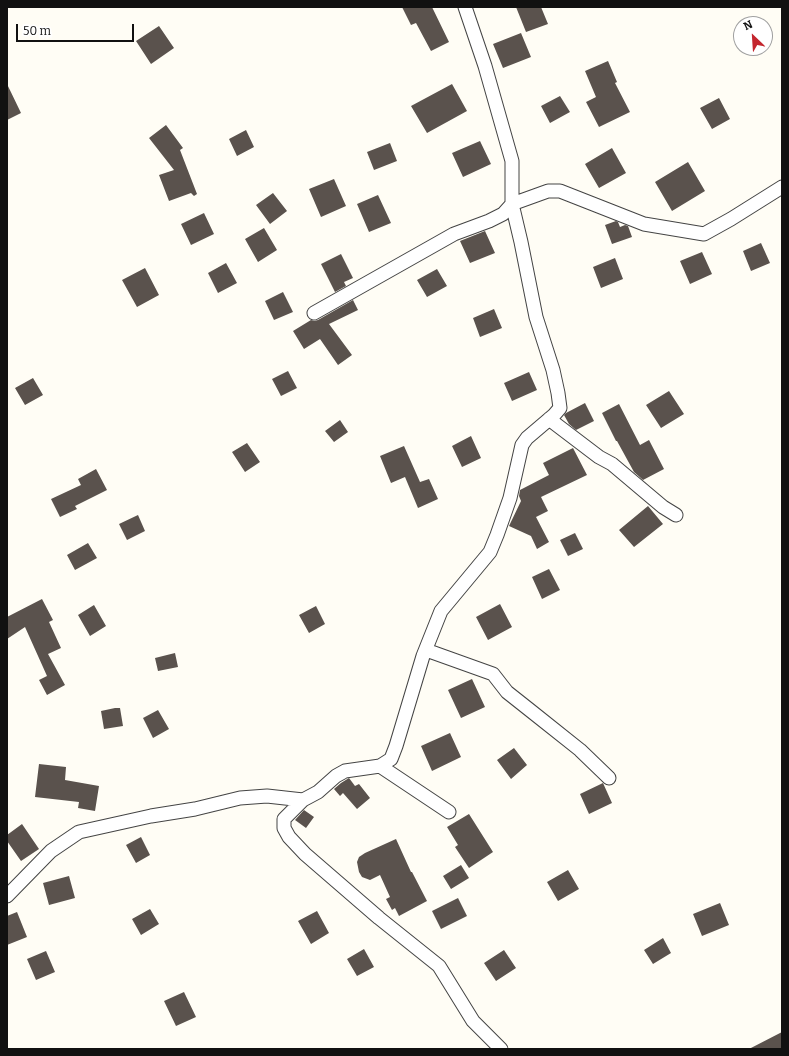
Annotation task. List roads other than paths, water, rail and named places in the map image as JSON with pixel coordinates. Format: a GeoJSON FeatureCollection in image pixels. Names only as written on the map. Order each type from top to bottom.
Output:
{"type":"FeatureCollection","features":[{"type":"Feature","properties":{"kind":"street"},"geometry":{"type":"LineString","coordinates":[[464,7],[485,66],[512,162],[512,204],[536,317],[553,370],[560,408],[527,438],[522,445],[510,498],[490,552],[441,610],[426,650],[391,759],[380,766],[345,771],[336,776],[318,792],[303,800],[284,820],[284,828],[288,837],[305,854],[379,918],[439,966],[473,1021],[501,1049]]}},
{"type":"Feature","properties":{"kind":"street"},"geometry":{"type":"LineString","coordinates":[[314,313],[454,234],[503,214],[512,204],[548,191],[560,191],[644,224],[704,234],[782,187]]}},
{"type":"Feature","properties":{"kind":"street"},"geometry":{"type":"LineString","coordinates":[[549,419],[600,457],[612,464],[663,507],[676,515]]}},
{"type":"Feature","properties":{"kind":"street"},"geometry":{"type":"LineString","coordinates":[[426,650],[493,674],[507,692],[580,750],[609,778]]}},
{"type":"Feature","properties":{"kind":"street"},"geometry":{"type":"LineString","coordinates":[[380,766],[449,812]]}},
{"type":"Feature","properties":{"kind":"street"},"geometry":{"type":"LineString","coordinates":[[7,896],[51,851],[79,832],[151,816],[195,809],[240,798],[267,796],[303,800]]}}]}
